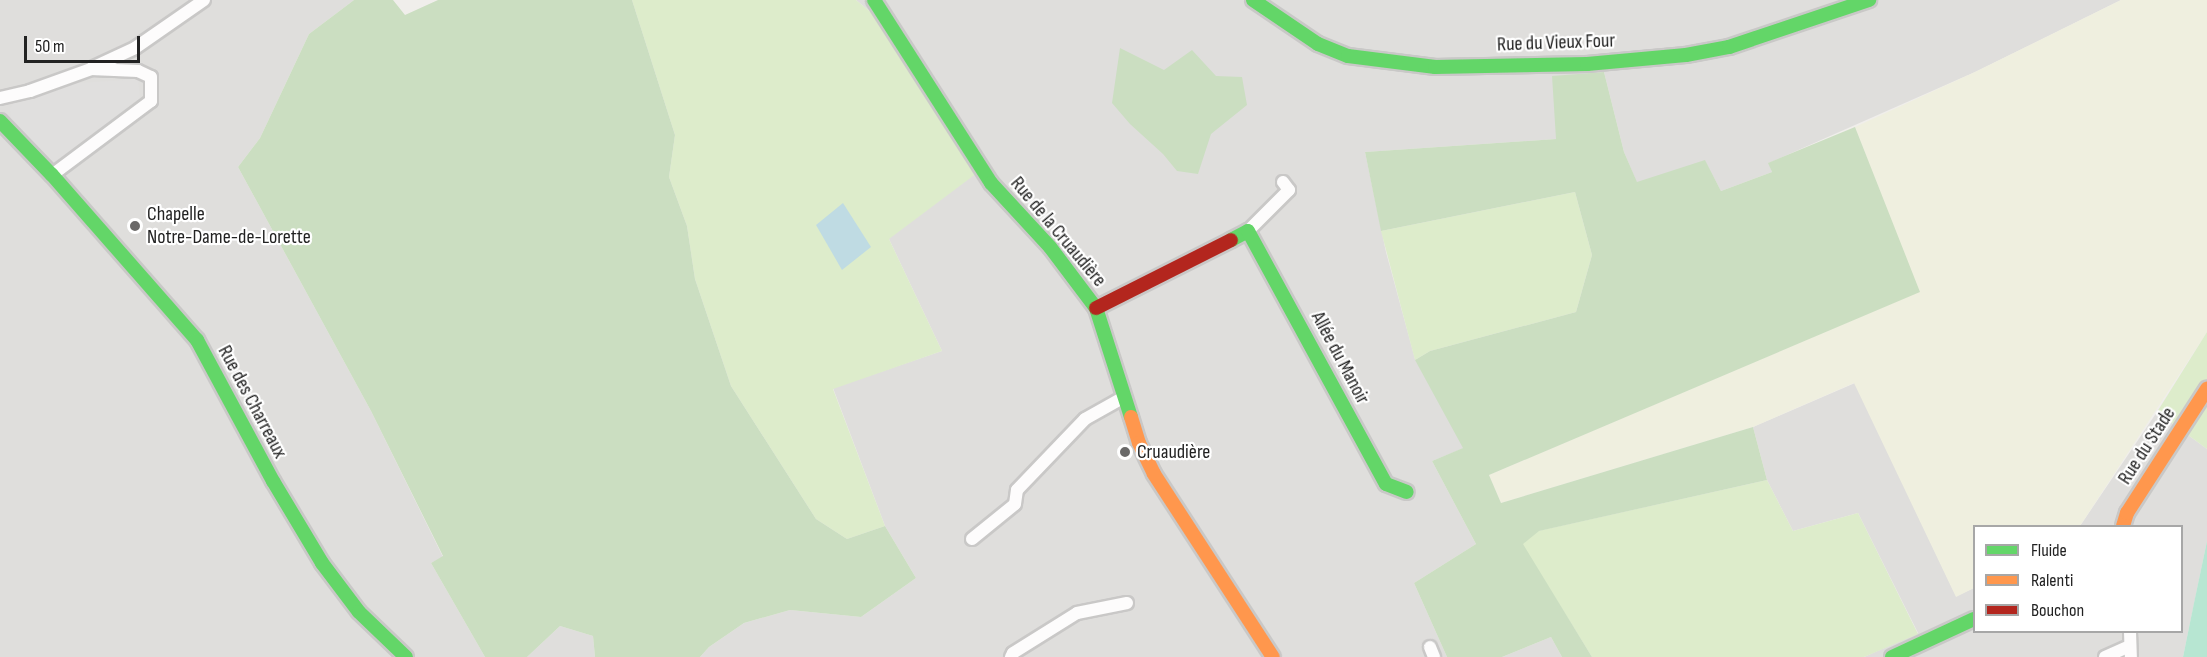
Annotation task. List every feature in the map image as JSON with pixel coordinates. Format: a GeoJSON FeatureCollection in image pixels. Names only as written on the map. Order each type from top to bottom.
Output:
{"type":"FeatureCollection","features":[{"type":"Feature","properties":{"kind":"street"},"geometry":{"type":"LineString","coordinates":[[0,98],[30,91],[91,69],[135,48],[204,0]]}},
{"type":"Feature","properties":{"kind":"street","name":"Rue de la Cruaudière"},"geometry":{"type":"LineString","coordinates":[[874,0],[992,183],[1050,247],[1096,308],[1139,443],[1154,474],[1273,657]]}},
{"type":"Feature","properties":{"kind":"street","name":"Rue du Vieux Four"},"geometry":{"type":"LineString","coordinates":[[1253,0],[1318,44],[1348,56],[1435,67],[1587,64],[1686,54],[1729,47],[1869,0]]}},
{"type":"Feature","properties":{"kind":"street"},"geometry":{"type":"LineString","coordinates":[[52,174],[151,101],[150,76],[138,71],[91,69]]}},
{"type":"Feature","properties":{"kind":"street","name":"Rue des Charreaux"},"geometry":{"type":"LineString","coordinates":[[0,121],[52,174],[197,340],[273,482],[322,563],[359,612],[406,657]]}},
{"type":"Feature","properties":{"kind":"street"},"geometry":{"type":"LineString","coordinates":[[1096,308],[1248,231],[1289,190],[1283,182]]}},
{"type":"Feature","properties":{"kind":"street","name":"Allée du Manoir"},"geometry":{"type":"LineString","coordinates":[[1248,231],[1386,484],[1407,492]]}},
{"type":"Feature","properties":{"kind":"street","name":"Rue du Stade"},"geometry":{"type":"LineString","coordinates":[[2122,525],[2127,513],[2207,389]]}},
{"type":"Feature","properties":{"kind":"street"},"geometry":{"type":"LineString","coordinates":[[972,539],[1015,504],[1017,490],[1085,418],[1124,397]]}},
{"type":"Feature","properties":{"kind":"street"},"geometry":{"type":"LineString","coordinates":[[1011,657],[1013,653],[1077,613],[1127,603]]}},
{"type":"Feature","properties":{"kind":"street"},"geometry":{"type":"LineString","coordinates":[[1892,657],[1973,619]]}},
{"type":"Feature","properties":{"kind":"street"},"geometry":{"type":"LineString","coordinates":[[2105,657],[2131,652],[2130,633]]}},
{"type":"Feature","properties":{"kind":"shaded area"},"geometry":{"type":"Polygon","coordinates":[[[0,0],[354,0],[309,34],[260,138],[238,167],[371,411],[443,557],[431,563],[485,657],[0,657],[0,0]]]}},
{"type":"Feature","properties":{"kind":"shaded area"},"geometry":{"type":"Polygon","coordinates":[[[856,0],[2121,0],[1975,72],[1769,163],[1772,172],[1721,191],[1705,161],[1637,183],[1624,152],[1604,72],[1556,139],[1365,152],[1386,252],[1415,359],[1464,448],[1432,461],[1476,544],[1414,583],[1447,657],[700,657],[709,647],[744,623],[790,610],[861,617],[916,578],[885,526],[833,388],[942,351],[889,239],[879,19],[856,0]]]}},
{"type":"Feature","properties":{"kind":"shaded area"},"geometry":{"type":"Polygon","coordinates":[[[138,79],[140,98],[53,165],[11,121],[10,109],[15,100],[39,95],[65,84],[138,79]]]}},
{"type":"Feature","properties":{"kind":"shaded area"},"geometry":{"type":"Polygon","coordinates":[[[1855,383],[1956,596],[1973,588],[1973,633],[2183,633],[2183,525],[2081,525],[2157,412],[2207,449],[2207,541],[2183,657],[1864,657],[1918,633],[1858,513],[1793,531],[1767,480],[1753,427],[1855,383]]]}},
{"type":"Feature","properties":{"kind":"shaded area"},"geometry":{"type":"Polygon","coordinates":[[[560,626],[593,636],[595,657],[527,657],[560,626]]]}},
{"type":"Feature","properties":{"kind":"shaded area"},"geometry":{"type":"Polygon","coordinates":[[[1551,637],[1562,657],[1502,657],[1551,637]]]}},
{"type":"Feature","properties":{"kind":"green space"},"geometry":{"type":"Polygon","coordinates":[[[354,0],[393,0],[405,15],[438,0],[632,0],[675,135],[669,177],[687,226],[695,279],[731,386],[816,519],[847,539],[885,526],[916,578],[861,617],[790,610],[744,623],[709,647],[700,657],[595,657],[593,636],[560,626],[527,657],[485,657],[431,563],[443,556],[371,411],[238,167],[260,138],[309,34],[354,0]]]}},
{"type":"Feature","properties":{"kind":"green space"},"geometry":{"type":"Polygon","coordinates":[[[632,0],[856,0],[879,19],[977,173],[889,239],[942,351],[833,389],[885,526],[847,539],[816,519],[731,386],[695,279],[687,226],[669,177],[675,135],[632,0]]]}},
{"type":"Feature","properties":{"kind":"green space"},"geometry":{"type":"Polygon","coordinates":[[[2121,0],[2207,0],[2207,332],[2081,525],[1973,525],[1973,588],[1956,597],[1854,383],[1753,427],[1501,503],[1489,475],[1919,292],[1855,127],[1975,72],[2121,0]]]}},
{"type":"Feature","properties":{"kind":"green space"},"geometry":{"type":"Polygon","coordinates":[[[1120,48],[1164,70],[1192,50],[1216,76],[1242,77],[1247,105],[1211,134],[1198,174],[1177,171],[1112,103],[1120,48]]]}},
{"type":"Feature","properties":{"kind":"green space"},"geometry":{"type":"Polygon","coordinates":[[[1604,72],[1624,152],[1637,182],[1705,160],[1721,191],[1772,172],[1768,163],[1855,127],[1920,292],[1489,475],[1501,503],[1753,427],[1767,480],[1539,531],[1523,544],[1592,657],[1562,657],[1551,637],[1502,657],[1447,657],[1414,583],[1476,544],[1432,461],[1463,448],[1415,360],[1430,351],[1576,312],[1592,255],[1575,192],[1381,231],[1365,152],[1556,139],[1552,76],[1604,72]]]}},
{"type":"Feature","properties":{"kind":"green space"},"geometry":{"type":"Polygon","coordinates":[[[1575,192],[1592,255],[1576,312],[1430,351],[1415,360],[1381,231],[1575,192]]]}},
{"type":"Feature","properties":{"kind":"green space"},"geometry":{"type":"Polygon","coordinates":[[[2207,332],[2207,449],[2157,412],[2207,332]]]}},
{"type":"Feature","properties":{"kind":"green space"},"geometry":{"type":"Polygon","coordinates":[[[1767,480],[1793,531],[1858,513],[1918,634],[1864,657],[1592,657],[1522,544],[1538,531],[1767,480]]]}},
{"type":"Feature","properties":{"kind":"green space"},"geometry":{"type":"Polygon","coordinates":[[[2207,541],[2207,657],[2183,657],[2194,603],[2207,541]]]}},
{"type":"Feature","properties":{"kind":"water"},"geometry":{"type":"Polygon","coordinates":[[[843,203],[871,247],[842,270],[816,225],[843,203]]]}},
{"type":"Feature","properties":{"kind":"traffic: fast"},"geometry":{"type":"LineString","coordinates":[[874,0],[991,183],[1050,247],[1096,308],[1131,417]]}},
{"type":"Feature","properties":{"kind":"traffic: fast"},"geometry":{"type":"LineString","coordinates":[[1253,0],[1318,44],[1348,56],[1435,67],[1587,64],[1686,55],[1729,47],[1869,0]]}},
{"type":"Feature","properties":{"kind":"traffic: fast"},"geometry":{"type":"LineString","coordinates":[[0,121],[52,175],[197,340],[273,481],[322,563],[359,612],[406,657]]}},
{"type":"Feature","properties":{"kind":"traffic: fast"},"geometry":{"type":"LineString","coordinates":[[1231,240],[1248,231],[1386,484],[1407,492]]}},
{"type":"Feature","properties":{"kind":"traffic: fast"},"geometry":{"type":"LineString","coordinates":[[1892,657],[1973,619]]}},
{"type":"Feature","properties":{"kind":"traffic: slow"},"geometry":{"type":"LineString","coordinates":[[2123,525],[2127,513],[2207,389]]}},
{"type":"Feature","properties":{"kind":"traffic: slow"},"geometry":{"type":"LineString","coordinates":[[1131,417],[1139,443],[1154,474],[1273,657]]}},
{"type":"Feature","properties":{"kind":"traffic: jam"},"geometry":{"type":"LineString","coordinates":[[1096,308],[1231,240]]}},
{"type":"Feature","properties":{"kind":"place","name":"Chapelle Notre-Dame-de-Lorette"},"geometry":{"type":"Point","coordinates":[135,226]}},
{"type":"Feature","properties":{"kind":"place","name":"Cruaudière"},"geometry":{"type":"Point","coordinates":[1125,452]}}]}
